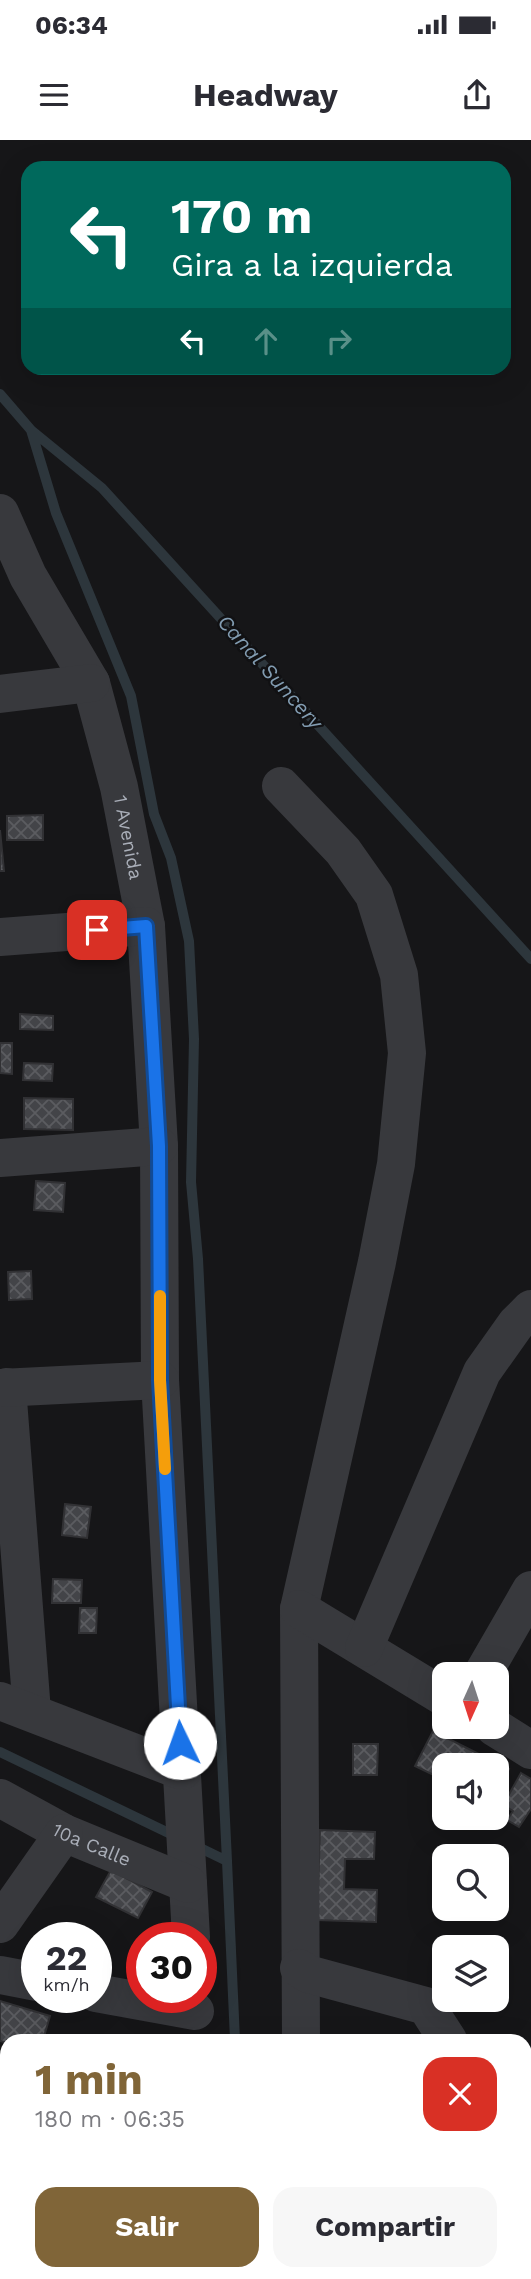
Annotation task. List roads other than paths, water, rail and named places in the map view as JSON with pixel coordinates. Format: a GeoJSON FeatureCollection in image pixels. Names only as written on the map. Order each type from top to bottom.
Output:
{"type":"FeatureCollection","features":[{"type":"Feature","properties":{"kind":"street","name":"1 Avenida"},"geometry":{"type":"LineString","coordinates":[[0,513],[28,576],[91,683],[119,787],[146,926],[159,1146],[160,1380],[190,1922]]}},
{"type":"Feature","properties":{"kind":"street"},"geometry":{"type":"LineString","coordinates":[[0,694],[91,683]]}},
{"type":"Feature","properties":{"kind":"street"},"geometry":{"type":"LineString","coordinates":[[281,786],[343,851],[374,895],[399,975],[407,1053],[396,1164],[299,1609],[301,2034]]}},
{"type":"Feature","properties":{"kind":"street"},"geometry":{"type":"LineString","coordinates":[[0,937],[146,926]]}},
{"type":"Feature","properties":{"kind":"street"},"geometry":{"type":"LineString","coordinates":[[0,1158],[159,1146]]}},
{"type":"Feature","properties":{"kind":"street"},"geometry":{"type":"LineString","coordinates":[[364,1648],[482,1373],[516,1324],[531,1310]]}},
{"type":"Feature","properties":{"kind":"street"},"geometry":{"type":"LineString","coordinates":[[160,1380],[3,1388],[16,1707],[182,1771]]}},
{"type":"Feature","properties":{"kind":"street"},"geometry":{"type":"LineString","coordinates":[[489,1662],[531,1590]]}},
{"type":"Feature","properties":{"kind":"street"},"geometry":{"type":"LineString","coordinates":[[299,1609],[432,1690]]}},
{"type":"Feature","properties":{"kind":"street"},"geometry":{"type":"LineString","coordinates":[[509,1736],[531,1750]]}},
{"type":"Feature","properties":{"kind":"street","name":"10a Calle"},"geometry":{"type":"LineString","coordinates":[[0,1798],[64,1833],[187,1872]]}},
{"type":"Feature","properties":{"kind":"street"},"geometry":{"type":"LineString","coordinates":[[0,1924],[64,1833]]}},
{"type":"Feature","properties":{"kind":"street"},"geometry":{"type":"LineString","coordinates":[[299,1968],[308,1974],[426,2006],[444,2034]]}},
{"type":"Feature","properties":{"kind":"street"},"geometry":{"type":"LineString","coordinates":[[0,1975],[21,1979]]}},
{"type":"Feature","properties":{"kind":"street"},"geometry":{"type":"LineString","coordinates":[[112,1997],[195,2016]]}},
{"type":"Feature","properties":{"kind":"waterway","name":"Canal Suncery"},"geometry":{"type":"LineString","coordinates":[[0,394],[31,430],[102,488],[531,959]]}},
{"type":"Feature","properties":{"kind":"waterway"},"geometry":{"type":"LineString","coordinates":[[31,430],[56,513],[131,696],[154,814],[171,858],[189,941],[194,1039],[191,1182],[198,1259],[227,1861]]}},
{"type":"Feature","properties":{"kind":"waterway"},"geometry":{"type":"LineString","coordinates":[[0,1752],[177,1837]]}},
{"type":"Feature","properties":{"kind":"waterway"},"geometry":{"type":"LineString","coordinates":[[194,1845],[227,1861],[235,2034]]}}]}
